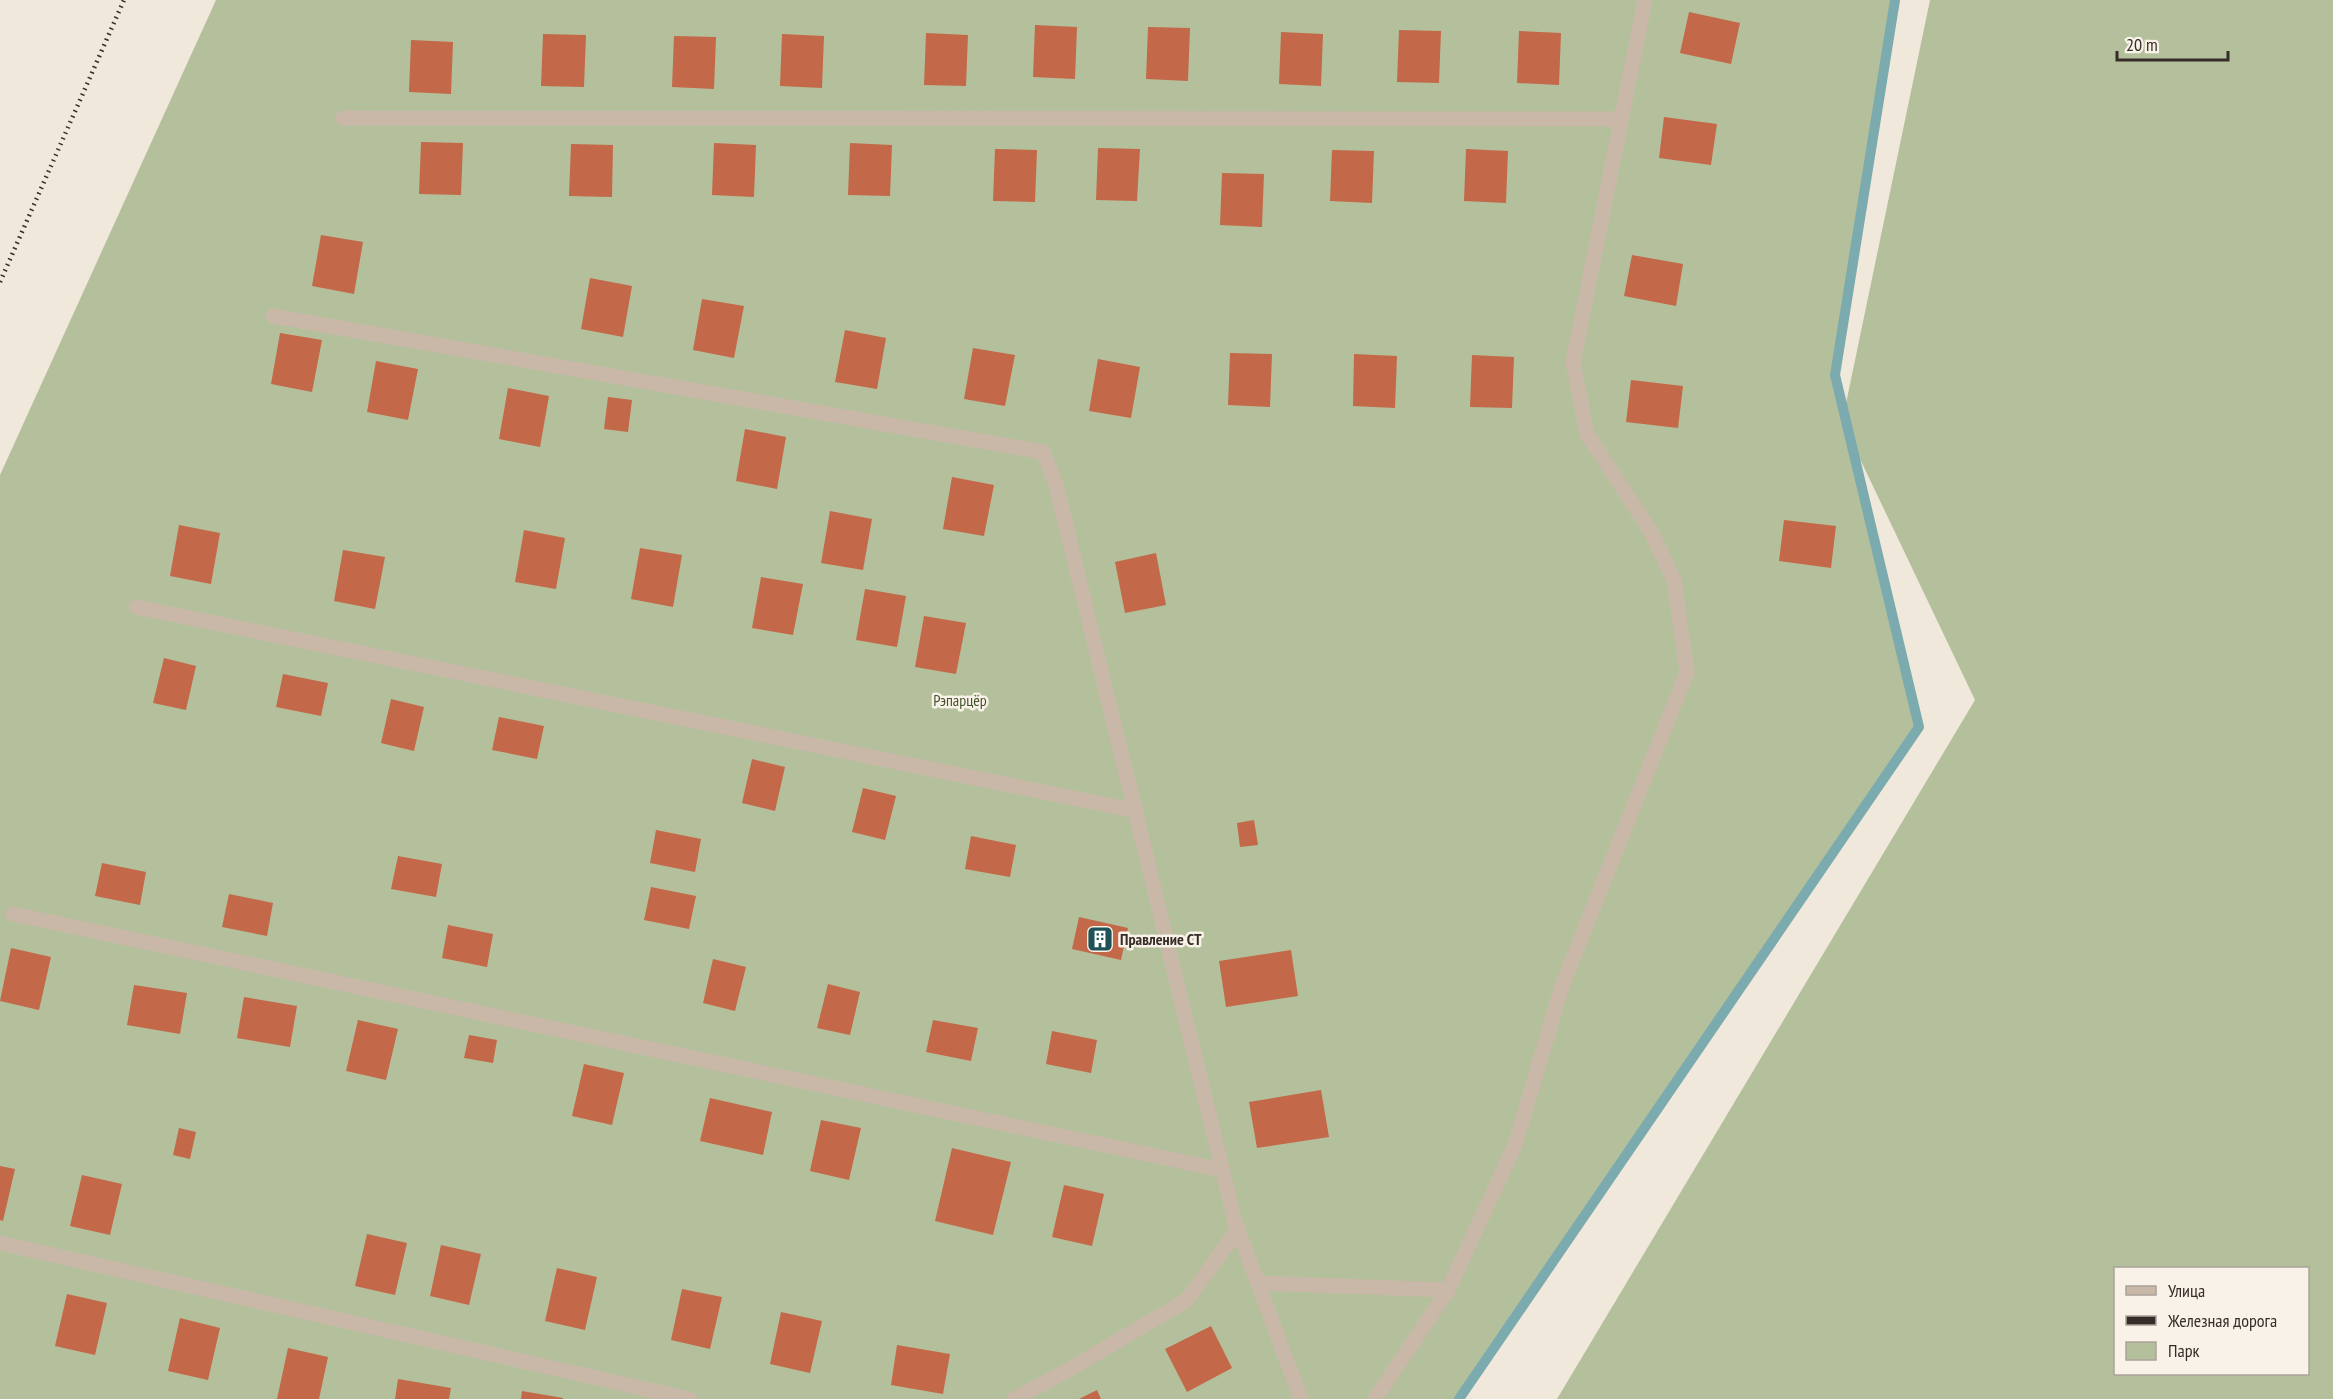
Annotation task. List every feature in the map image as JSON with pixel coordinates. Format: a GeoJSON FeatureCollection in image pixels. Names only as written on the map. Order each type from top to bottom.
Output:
{"type":"FeatureCollection","features":[{"type":"Feature","properties":{"kind":"street"},"geometry":{"type":"LineString","coordinates":[[1375,1399],[1448,1290],[1515,1145],[1562,986],[1686,672],[1674,580],[1650,530],[1587,434],[1574,362],[1645,0]]}},
{"type":"Feature","properties":{"kind":"street"},"geometry":{"type":"LineString","coordinates":[[343,118],[1621,119]]}},
{"type":"Feature","properties":{"kind":"street"},"geometry":{"type":"LineString","coordinates":[[273,316],[1043,452],[1056,485],[1238,1229],[1301,1399]]}},
{"type":"Feature","properties":{"kind":"street"},"geometry":{"type":"LineString","coordinates":[[136,607],[1137,811]]}},
{"type":"Feature","properties":{"kind":"street"},"geometry":{"type":"LineString","coordinates":[[13,914],[1222,1170]]}},
{"type":"Feature","properties":{"kind":"street"},"geometry":{"type":"LineString","coordinates":[[1014,1399],[1065,1372],[1187,1300],[1238,1229]]}},
{"type":"Feature","properties":{"kind":"street"},"geometry":{"type":"LineString","coordinates":[[0,1244],[690,1399]]}},
{"type":"Feature","properties":{"kind":"street"},"geometry":{"type":"LineString","coordinates":[[1258,1283],[1448,1290]]}},
{"type":"Feature","properties":{"kind":"green space","name":"Рэпарцёр"},"geometry":{"type":"Polygon","coordinates":[[[216,0],[1895,0],[1835,375],[1844,413],[1930,0],[2333,0],[2333,1399],[1557,1399],[1975,700],[1850,438],[1919,727],[1459,1399],[0,1399],[0,475],[216,0]]]}},
{"type":"Feature","properties":{"kind":"building"},"geometry":{"type":"Polygon","coordinates":[[[1689,12],[1740,23],[1731,64],[1680,53],[1689,12]]]}},
{"type":"Feature","properties":{"kind":"building"},"geometry":{"type":"Polygon","coordinates":[[[1035,25],[1077,27],[1075,79],[1033,77],[1035,25]]]}},
{"type":"Feature","properties":{"kind":"building"},"geometry":{"type":"Polygon","coordinates":[[[1148,27],[1190,28],[1188,81],[1146,79],[1148,27]]]}},
{"type":"Feature","properties":{"kind":"building"},"geometry":{"type":"Polygon","coordinates":[[[1399,30],[1441,31],[1439,83],[1397,82],[1399,30]]]}},
{"type":"Feature","properties":{"kind":"building"},"geometry":{"type":"Polygon","coordinates":[[[1519,31],[1561,33],[1559,85],[1517,83],[1519,31]]]}},
{"type":"Feature","properties":{"kind":"building"},"geometry":{"type":"Polygon","coordinates":[[[1281,32],[1323,34],[1321,86],[1279,84],[1281,32]]]}},
{"type":"Feature","properties":{"kind":"building"},"geometry":{"type":"Polygon","coordinates":[[[926,33],[968,35],[966,86],[924,85],[926,33]]]}},
{"type":"Feature","properties":{"kind":"building"},"geometry":{"type":"Polygon","coordinates":[[[543,34],[586,35],[584,87],[541,86],[543,34]]]}},
{"type":"Feature","properties":{"kind":"building"},"geometry":{"type":"Polygon","coordinates":[[[782,34],[824,36],[822,88],[780,86],[782,34]]]}},
{"type":"Feature","properties":{"kind":"building"},"geometry":{"type":"Polygon","coordinates":[[[674,36],[716,37],[714,89],[672,87],[674,36]]]}},
{"type":"Feature","properties":{"kind":"building"},"geometry":{"type":"Polygon","coordinates":[[[411,40],[453,42],[451,94],[409,92],[411,40]]]}},
{"type":"Feature","properties":{"kind":"building"},"geometry":{"type":"Polygon","coordinates":[[[1664,117],[1717,124],[1711,165],[1659,158],[1664,117]]]}},
{"type":"Feature","properties":{"kind":"building"},"geometry":{"type":"Polygon","coordinates":[[[421,142],[463,143],[461,195],[419,194],[421,142]]]}},
{"type":"Feature","properties":{"kind":"building"},"geometry":{"type":"Polygon","coordinates":[[[714,143],[756,145],[754,197],[712,195],[714,143]]]}},
{"type":"Feature","properties":{"kind":"building"},"geometry":{"type":"Polygon","coordinates":[[[850,143],[892,145],[890,196],[848,195],[850,143]]]}},
{"type":"Feature","properties":{"kind":"building"},"geometry":{"type":"Polygon","coordinates":[[[571,144],[613,145],[612,197],[569,196],[571,144]]]}},
{"type":"Feature","properties":{"kind":"building"},"geometry":{"type":"Polygon","coordinates":[[[1098,148],[1140,149],[1137,201],[1096,200],[1098,148]]]}},
{"type":"Feature","properties":{"kind":"building"},"geometry":{"type":"Polygon","coordinates":[[[995,149],[1037,150],[1035,202],[993,201],[995,149]]]}},
{"type":"Feature","properties":{"kind":"building"},"geometry":{"type":"Polygon","coordinates":[[[1466,149],[1508,151],[1506,203],[1464,201],[1466,149]]]}},
{"type":"Feature","properties":{"kind":"building"},"geometry":{"type":"Polygon","coordinates":[[[1332,150],[1374,151],[1372,203],[1330,201],[1332,150]]]}},
{"type":"Feature","properties":{"kind":"building"},"geometry":{"type":"Polygon","coordinates":[[[1222,173],[1264,174],[1262,227],[1220,225],[1222,173]]]}},
{"type":"Feature","properties":{"kind":"building"},"geometry":{"type":"Polygon","coordinates":[[[321,235],[363,242],[354,294],[312,286],[321,235]]]}},
{"type":"Feature","properties":{"kind":"building"},"geometry":{"type":"Polygon","coordinates":[[[1632,255],[1683,264],[1676,306],[1624,296],[1632,255]]]}},
{"type":"Feature","properties":{"kind":"building"},"geometry":{"type":"Polygon","coordinates":[[[590,278],[632,286],[623,337],[581,329],[590,278]]]}},
{"type":"Feature","properties":{"kind":"building"},"geometry":{"type":"Polygon","coordinates":[[[702,299],[744,306],[734,358],[693,350],[702,299]]]}},
{"type":"Feature","properties":{"kind":"building"},"geometry":{"type":"Polygon","coordinates":[[[845,330],[886,338],[877,389],[835,382],[845,330]]]}},
{"type":"Feature","properties":{"kind":"building"},"geometry":{"type":"Polygon","coordinates":[[[280,333],[322,340],[312,392],[271,384],[280,333]]]}},
{"type":"Feature","properties":{"kind":"building"},"geometry":{"type":"Polygon","coordinates":[[[973,348],[1015,355],[1005,406],[964,399],[973,348]]]}},
{"type":"Feature","properties":{"kind":"building"},"geometry":{"type":"Polygon","coordinates":[[[1230,353],[1272,354],[1270,407],[1228,405],[1230,353]]]}},
{"type":"Feature","properties":{"kind":"building"},"geometry":{"type":"Polygon","coordinates":[[[1354,354],[1397,356],[1395,408],[1353,406],[1354,354]]]}},
{"type":"Feature","properties":{"kind":"building"},"geometry":{"type":"Polygon","coordinates":[[[1472,355],[1514,357],[1512,408],[1470,407],[1472,355]]]}},
{"type":"Feature","properties":{"kind":"building"},"geometry":{"type":"Polygon","coordinates":[[[1098,359],[1140,367],[1131,418],[1089,411],[1098,359]]]}},
{"type":"Feature","properties":{"kind":"building"},"geometry":{"type":"Polygon","coordinates":[[[376,361],[418,369],[408,420],[367,412],[376,361]]]}},
{"type":"Feature","properties":{"kind":"building"},"geometry":{"type":"Polygon","coordinates":[[[1631,380],[1683,386],[1678,428],[1626,422],[1631,380]]]}},
{"type":"Feature","properties":{"kind":"building"},"geometry":{"type":"Polygon","coordinates":[[[508,388],[549,396],[540,447],[499,439],[508,388]]]}},
{"type":"Feature","properties":{"kind":"building"},"geometry":{"type":"Polygon","coordinates":[[[608,397],[632,400],[628,432],[604,429],[608,397]]]}},
{"type":"Feature","properties":{"kind":"building"},"geometry":{"type":"Polygon","coordinates":[[[745,429],[786,437],[777,489],[736,481],[745,429]]]}},
{"type":"Feature","properties":{"kind":"building"},"geometry":{"type":"Polygon","coordinates":[[[952,477],[994,485],[984,536],[943,529],[952,477]]]}},
{"type":"Feature","properties":{"kind":"building"},"geometry":{"type":"Polygon","coordinates":[[[830,511],[872,519],[863,570],[821,563],[830,511]]]}},
{"type":"Feature","properties":{"kind":"building"},"geometry":{"type":"Polygon","coordinates":[[[1784,520],[1836,526],[1831,568],[1779,561],[1784,520]]]}},
{"type":"Feature","properties":{"kind":"building"},"geometry":{"type":"Polygon","coordinates":[[[179,525],[220,533],[211,584],[170,576],[179,525]]]}},
{"type":"Feature","properties":{"kind":"building"},"geometry":{"type":"Polygon","coordinates":[[[524,530],[565,538],[556,589],[515,582],[524,530]]]}},
{"type":"Feature","properties":{"kind":"building"},"geometry":{"type":"Polygon","coordinates":[[[640,548],[682,555],[673,607],[631,599],[640,548]]]}},
{"type":"Feature","properties":{"kind":"building"},"geometry":{"type":"Polygon","coordinates":[[[343,550],[385,557],[375,609],[334,601],[343,550]]]}},
{"type":"Feature","properties":{"kind":"building"},"geometry":{"type":"Polygon","coordinates":[[[1156,553],[1166,605],[1125,613],[1115,562],[1156,553]]]}},
{"type":"Feature","properties":{"kind":"building"},"geometry":{"type":"Polygon","coordinates":[[[761,577],[803,584],[793,635],[752,628],[761,577]]]}},
{"type":"Feature","properties":{"kind":"building"},"geometry":{"type":"Polygon","coordinates":[[[865,589],[906,596],[897,647],[856,640],[865,589]]]}},
{"type":"Feature","properties":{"kind":"building"},"geometry":{"type":"Polygon","coordinates":[[[924,616],[966,623],[956,674],[915,667],[924,616]]]}},
{"type":"Feature","properties":{"kind":"building"},"geometry":{"type":"Polygon","coordinates":[[[164,658],[196,666],[186,710],[153,703],[164,658]]]}},
{"type":"Feature","properties":{"kind":"building"},"geometry":{"type":"Polygon","coordinates":[[[283,674],[328,683],[321,716],[276,707],[283,674]]]}},
{"type":"Feature","properties":{"kind":"building"},"geometry":{"type":"Polygon","coordinates":[[[391,699],[424,707],[414,751],[381,743],[391,699]]]}},
{"type":"Feature","properties":{"kind":"building"},"geometry":{"type":"Polygon","coordinates":[[[499,717],[544,726],[537,759],[492,750],[499,717]]]}},
{"type":"Feature","properties":{"kind":"building"},"geometry":{"type":"Polygon","coordinates":[[[752,759],[785,767],[775,811],[742,803],[752,759]]]}},
{"type":"Feature","properties":{"kind":"building"},"geometry":{"type":"Polygon","coordinates":[[[863,788],[896,796],[885,840],[852,832],[863,788]]]}},
{"type":"Feature","properties":{"kind":"building"},"geometry":{"type":"Polygon","coordinates":[[[1254,820],[1258,845],[1240,847],[1237,823],[1254,820]]]}},
{"type":"Feature","properties":{"kind":"building"},"geometry":{"type":"Polygon","coordinates":[[[656,830],[701,839],[695,872],[650,863],[656,830]]]}},
{"type":"Feature","properties":{"kind":"building"},"geometry":{"type":"Polygon","coordinates":[[[971,836],[1016,845],[1010,877],[965,869],[971,836]]]}},
{"type":"Feature","properties":{"kind":"building"},"geometry":{"type":"Polygon","coordinates":[[[398,856],[442,864],[436,897],[391,889],[398,856]]]}},
{"type":"Feature","properties":{"kind":"building"},"geometry":{"type":"Polygon","coordinates":[[[102,863],[146,872],[140,905],[95,896],[102,863]]]}},
{"type":"Feature","properties":{"kind":"building"},"geometry":{"type":"Polygon","coordinates":[[[651,887],[696,896],[689,929],[644,920],[651,887]]]}},
{"type":"Feature","properties":{"kind":"building"},"geometry":{"type":"Polygon","coordinates":[[[229,894],[273,903],[267,936],[222,927],[229,894]]]}},
{"type":"Feature","properties":{"kind":"building","name":"Правление СТ"},"geometry":{"type":"Polygon","coordinates":[[[1079,917],[1128,928],[1121,960],[1072,949],[1079,917]]]}},
{"type":"Feature","properties":{"kind":"building"},"geometry":{"type":"Polygon","coordinates":[[[448,925],[493,934],[487,967],[442,958],[448,925]]]}},
{"type":"Feature","properties":{"kind":"building"},"geometry":{"type":"Polygon","coordinates":[[[11,948],[51,957],[39,1010],[0,1001],[11,948]]]}},
{"type":"Feature","properties":{"kind":"building"},"geometry":{"type":"Polygon","coordinates":[[[1291,950],[1298,996],[1226,1007],[1219,961],[1291,950]]]}},
{"type":"Feature","properties":{"kind":"building"},"geometry":{"type":"Polygon","coordinates":[[[713,959],[746,967],[735,1011],[703,1003],[713,959]]]}},
{"type":"Feature","properties":{"kind":"building"},"geometry":{"type":"Polygon","coordinates":[[[828,984],[860,992],[850,1035],[817,1028],[828,984]]]}},
{"type":"Feature","properties":{"kind":"building"},"geometry":{"type":"Polygon","coordinates":[[[134,985],[187,993],[180,1034],[127,1025],[134,985]]]}},
{"type":"Feature","properties":{"kind":"building"},"geometry":{"type":"Polygon","coordinates":[[[244,997],[297,1006],[290,1047],[237,1038],[244,997]]]}},
{"type":"Feature","properties":{"kind":"building"},"geometry":{"type":"Polygon","coordinates":[[[358,1020],[398,1029],[386,1080],[346,1071],[358,1020]]]}},
{"type":"Feature","properties":{"kind":"building"},"geometry":{"type":"Polygon","coordinates":[[[933,1020],[978,1028],[971,1061],[926,1052],[933,1020]]]}},
{"type":"Feature","properties":{"kind":"building"},"geometry":{"type":"Polygon","coordinates":[[[1052,1031],[1097,1040],[1091,1073],[1046,1064],[1052,1031]]]}},
{"type":"Feature","properties":{"kind":"building"},"geometry":{"type":"Polygon","coordinates":[[[469,1035],[497,1040],[493,1063],[464,1058],[469,1035]]]}},
{"type":"Feature","properties":{"kind":"building"},"geometry":{"type":"Polygon","coordinates":[[[584,1064],[624,1073],[612,1125],[572,1116],[584,1064]]]}},
{"type":"Feature","properties":{"kind":"building"},"geometry":{"type":"Polygon","coordinates":[[[1321,1090],[1329,1137],[1257,1148],[1249,1102],[1321,1090]]]}},
{"type":"Feature","properties":{"kind":"building"},"geometry":{"type":"Polygon","coordinates":[[[710,1098],[772,1112],[763,1155],[700,1141],[710,1098]]]}},
{"type":"Feature","properties":{"kind":"building"},"geometry":{"type":"Polygon","coordinates":[[[821,1120],[861,1128],[849,1180],[810,1171],[821,1120]]]}},
{"type":"Feature","properties":{"kind":"building"},"geometry":{"type":"Polygon","coordinates":[[[179,1128],[196,1132],[190,1159],[173,1155],[179,1128]]]}},
{"type":"Feature","properties":{"kind":"building"},"geometry":{"type":"Polygon","coordinates":[[[952,1148],[1011,1162],[993,1235],[935,1221],[952,1148]]]}},
{"type":"Feature","properties":{"kind":"building"},"geometry":{"type":"Polygon","coordinates":[[[0,1166],[15,1169],[3,1221],[0,1220],[0,1166]]]}},
{"type":"Feature","properties":{"kind":"building"},"geometry":{"type":"Polygon","coordinates":[[[82,1175],[122,1184],[110,1235],[70,1226],[82,1175]]]}},
{"type":"Feature","properties":{"kind":"building"},"geometry":{"type":"Polygon","coordinates":[[[1064,1185],[1104,1194],[1092,1246],[1052,1237],[1064,1185]]]}},
{"type":"Feature","properties":{"kind":"building"},"geometry":{"type":"Polygon","coordinates":[[[367,1234],[407,1243],[395,1295],[355,1286],[367,1234]]]}},
{"type":"Feature","properties":{"kind":"building"},"geometry":{"type":"Polygon","coordinates":[[[441,1245],[481,1254],[469,1305],[430,1296],[441,1245]]]}},
{"type":"Feature","properties":{"kind":"building"},"geometry":{"type":"Polygon","coordinates":[[[557,1268],[597,1277],[585,1330],[545,1321],[557,1268]]]}},
{"type":"Feature","properties":{"kind":"building"},"geometry":{"type":"Polygon","coordinates":[[[682,1289],[722,1297],[710,1349],[671,1340],[682,1289]]]}},
{"type":"Feature","properties":{"kind":"building"},"geometry":{"type":"Polygon","coordinates":[[[67,1294],[107,1303],[95,1355],[55,1346],[67,1294]]]}},
{"type":"Feature","properties":{"kind":"building"},"geometry":{"type":"Polygon","coordinates":[[[781,1312],[822,1321],[810,1373],[770,1364],[781,1312]]]}},
{"type":"Feature","properties":{"kind":"building"},"geometry":{"type":"Polygon","coordinates":[[[180,1318],[220,1328],[208,1380],[168,1371],[180,1318]]]}},
{"type":"Feature","properties":{"kind":"building"},"geometry":{"type":"Polygon","coordinates":[[[1211,1326],[1232,1368],[1187,1392],[1165,1349],[1211,1326]]]}},
{"type":"Feature","properties":{"kind":"building"},"geometry":{"type":"Polygon","coordinates":[[[897,1345],[950,1354],[943,1394],[891,1385],[897,1345]]]}},
{"type":"Feature","properties":{"kind":"building"},"geometry":{"type":"Polygon","coordinates":[[[288,1348],[328,1357],[319,1399],[277,1399],[288,1348]]]}},
{"type":"Feature","properties":{"kind":"building"},"geometry":{"type":"Polygon","coordinates":[[[398,1379],[451,1388],[449,1399],[395,1399],[398,1379]]]}},
{"type":"Feature","properties":{"kind":"building"},"geometry":{"type":"Polygon","coordinates":[[[1097,1390],[1101,1399],[1079,1399],[1097,1390]]]}},
{"type":"Feature","properties":{"kind":"building"},"geometry":{"type":"Polygon","coordinates":[[[522,1391],[563,1398],[563,1399],[521,1399],[522,1391]]]}},
{"type":"Feature","properties":{"kind":"waterway"},"geometry":{"type":"LineString","coordinates":[[1459,1399],[1919,727],[1835,375],[1895,0]]}},
{"type":"Feature","properties":{"kind":"railway"},"geometry":{"type":"LineString","coordinates":[[0,282],[124,0]]}},
{"type":"Feature","properties":{"kind":"place","name":"Правление СТ"},"geometry":{"type":"Point","coordinates":[1100,939]}}]}
